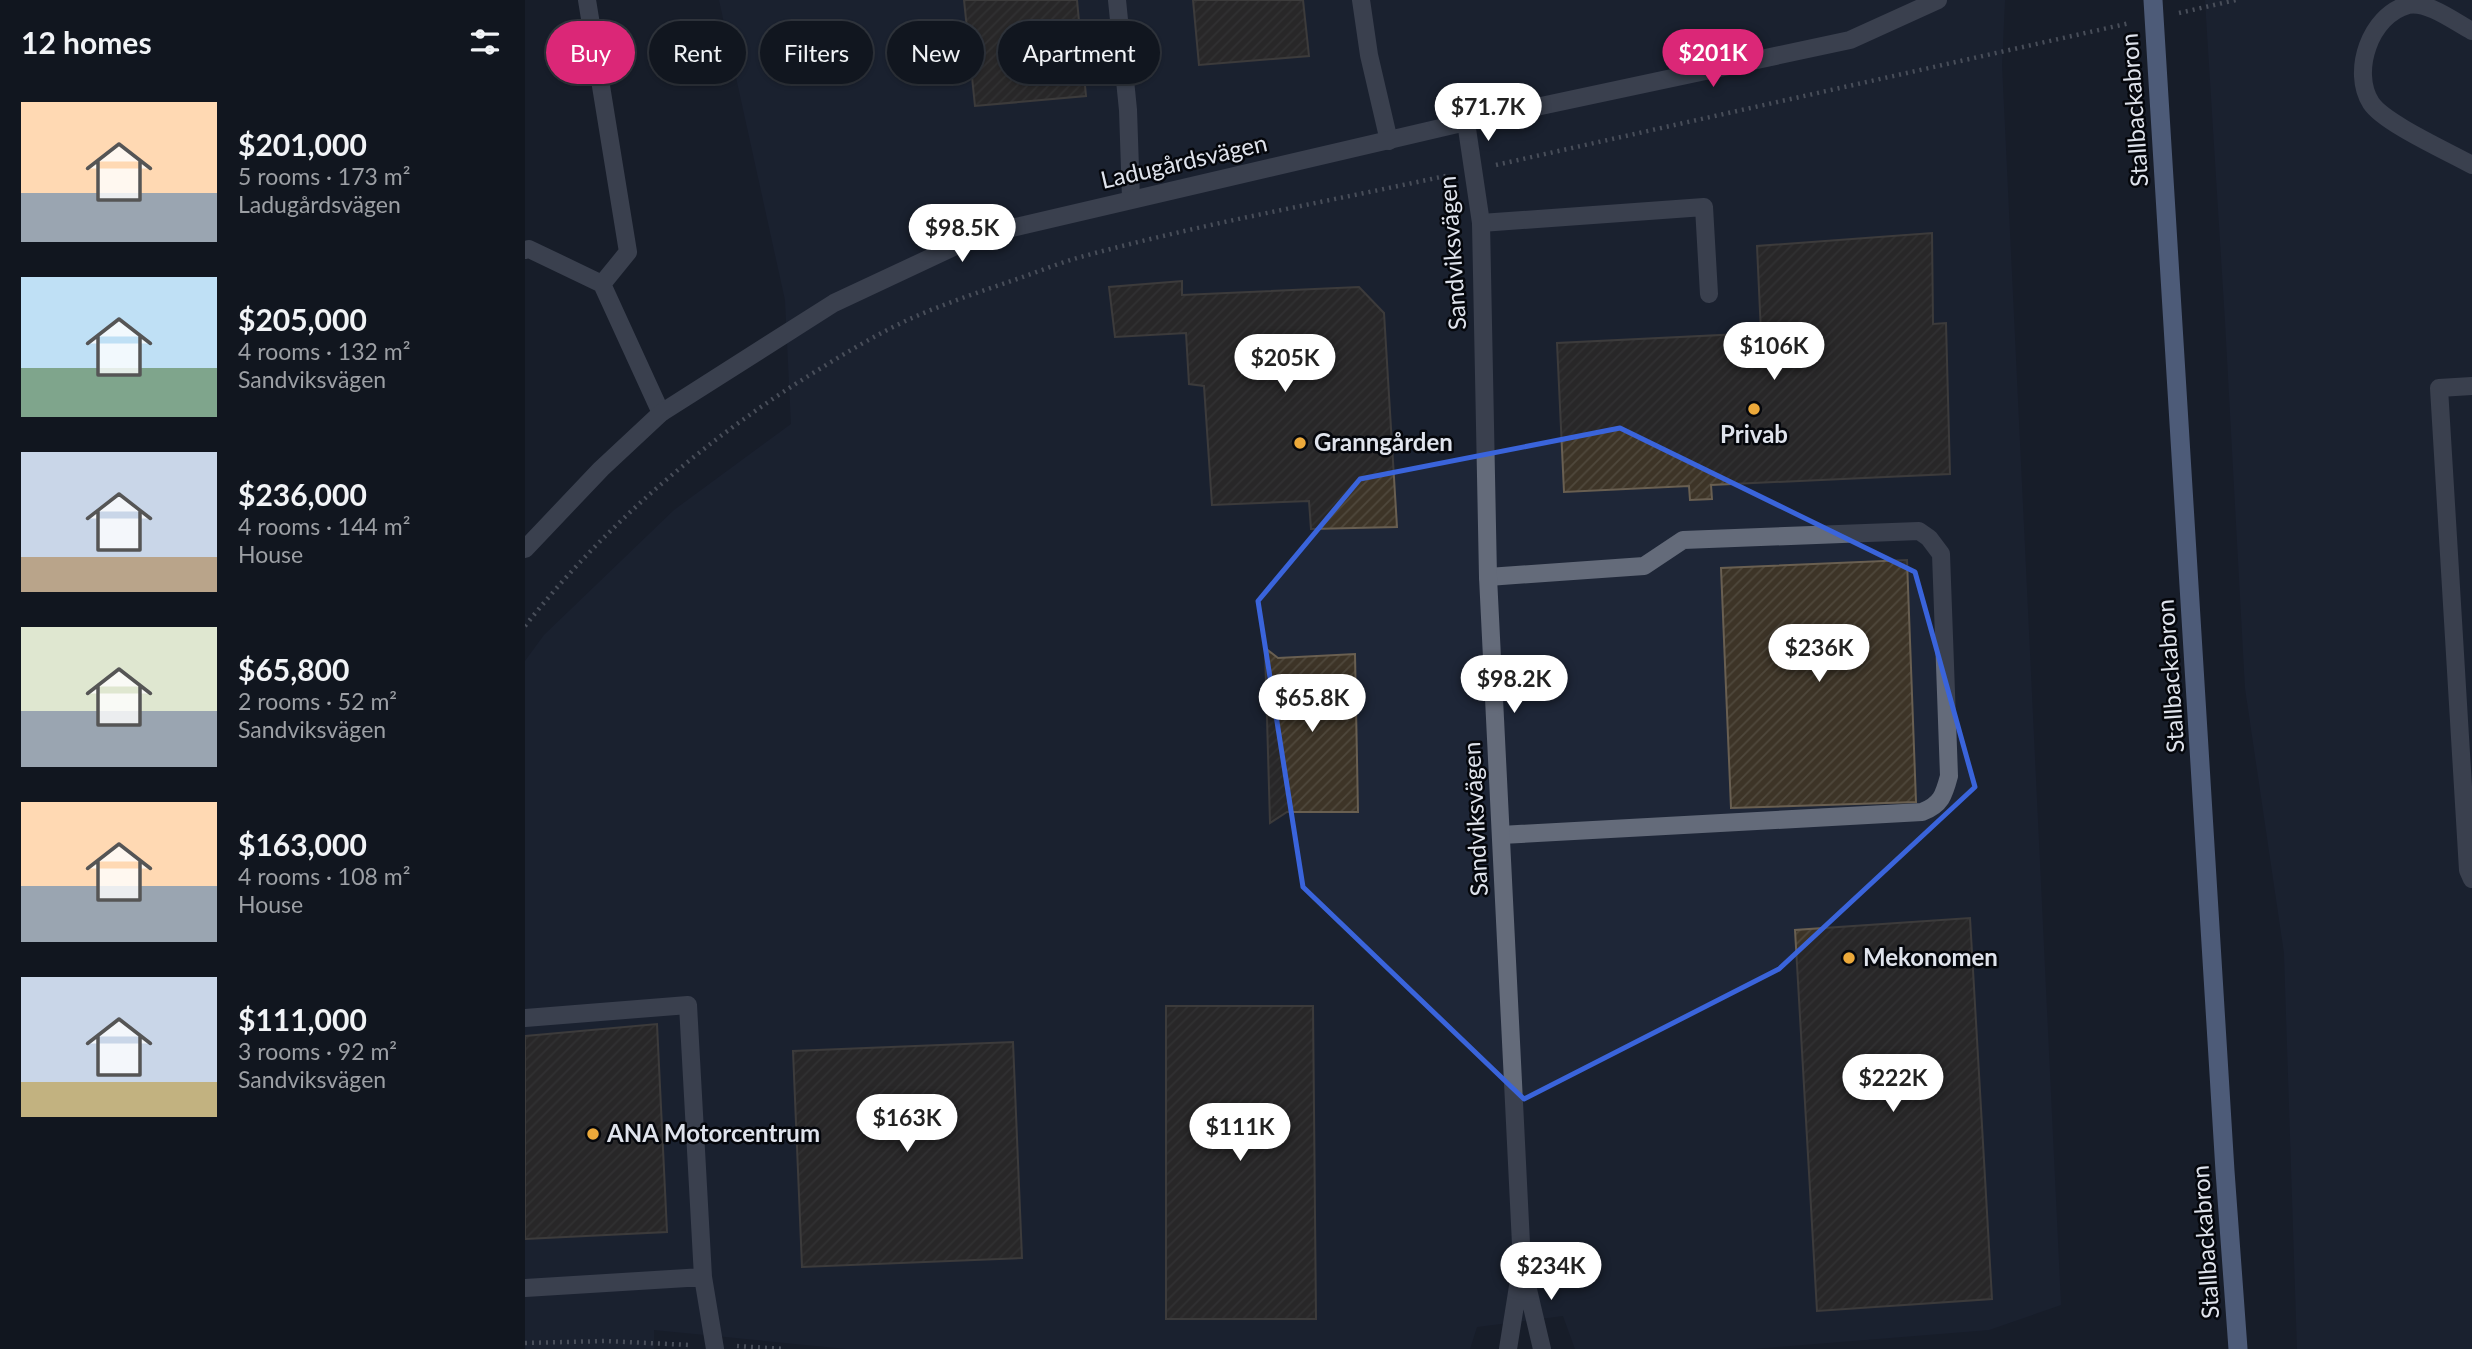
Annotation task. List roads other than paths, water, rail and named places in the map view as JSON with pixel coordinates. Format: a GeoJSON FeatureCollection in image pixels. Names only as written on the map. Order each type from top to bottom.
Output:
{"type":"FeatureCollection","features":[{"type":"Feature","properties":{"kind":"highway","name":"Stallbackabron"},"geometry":{"type":"LineString","coordinates":[[2153,0],[2238,1349]]}},
{"type":"Feature","properties":{"kind":"street"},"geometry":{"type":"LineString","coordinates":[[587,0],[628,252],[602,284]]}},
{"type":"Feature","properties":{"kind":"street"},"geometry":{"type":"LineString","coordinates":[[1117,0],[1128,110],[1131,198]]}},
{"type":"Feature","properties":{"kind":"street"},"geometry":{"type":"LineString","coordinates":[[1361,0],[1369,55],[1388,141]]}},
{"type":"Feature","properties":{"kind":"street","name":"Ladugårdsvägen"},"geometry":{"type":"LineString","coordinates":[[525,549],[601,469],[661,413],[834,303],[977,236],[1466,122],[1850,40],[1938,0]]}},
{"type":"Feature","properties":{"kind":"street"},"geometry":{"type":"LineString","coordinates":[[2472,31],[2427,7],[2409,5],[2385,18],[2370,40],[2363,65],[2364,87],[2372,105],[2385,117],[2472,165]]}},
{"type":"Feature","properties":{"kind":"street","name":"Sandviksvägen"},"geometry":{"type":"LineString","coordinates":[[1466,122],[1481,223],[1488,577],[1522,1264],[1542,1349]]}},
{"type":"Feature","properties":{"kind":"street"},"geometry":{"type":"LineString","coordinates":[[1481,223],[1704,207],[1709,295]]}},
{"type":"Feature","properties":{"kind":"street"},"geometry":{"type":"LineString","coordinates":[[525,250],[530,249],[602,284],[661,413]]}},
{"type":"Feature","properties":{"kind":"street"},"geometry":{"type":"LineString","coordinates":[[2472,386],[2439,388],[2467,870],[2472,879]]}},
{"type":"Feature","properties":{"kind":"street"},"geometry":{"type":"LineString","coordinates":[[1488,577],[1644,566],[1683,540],[1919,531],[1929,538],[1941,554],[1949,776],[1944,795],[1936,807],[1922,812],[1501,835]]}},
{"type":"Feature","properties":{"kind":"street"},"geometry":{"type":"LineString","coordinates":[[525,1018],[688,1005],[703,1277],[715,1348]]}},
{"type":"Feature","properties":{"kind":"street","name":"Sandviksvägen"},"geometry":{"type":"LineString","coordinates":[[1508,1349],[1522,1264]]}},
{"type":"Feature","properties":{"kind":"street"},"geometry":{"type":"LineString","coordinates":[[525,1288],[703,1277]]}},
{"type":"Feature","properties":{"kind":"place","name":"Privab"},"geometry":{"type":"Point","coordinates":[1754,409]}},
{"type":"Feature","properties":{"kind":"place","name":"Granngården"},"geometry":{"type":"Point","coordinates":[1300,443]}},
{"type":"Feature","properties":{"kind":"place","name":"Mekonomen"},"geometry":{"type":"Point","coordinates":[1849,958]}},
{"type":"Feature","properties":{"kind":"place","name":"ANA Motorcentrum"},"geometry":{"type":"Point","coordinates":[593,1134]}}]}
